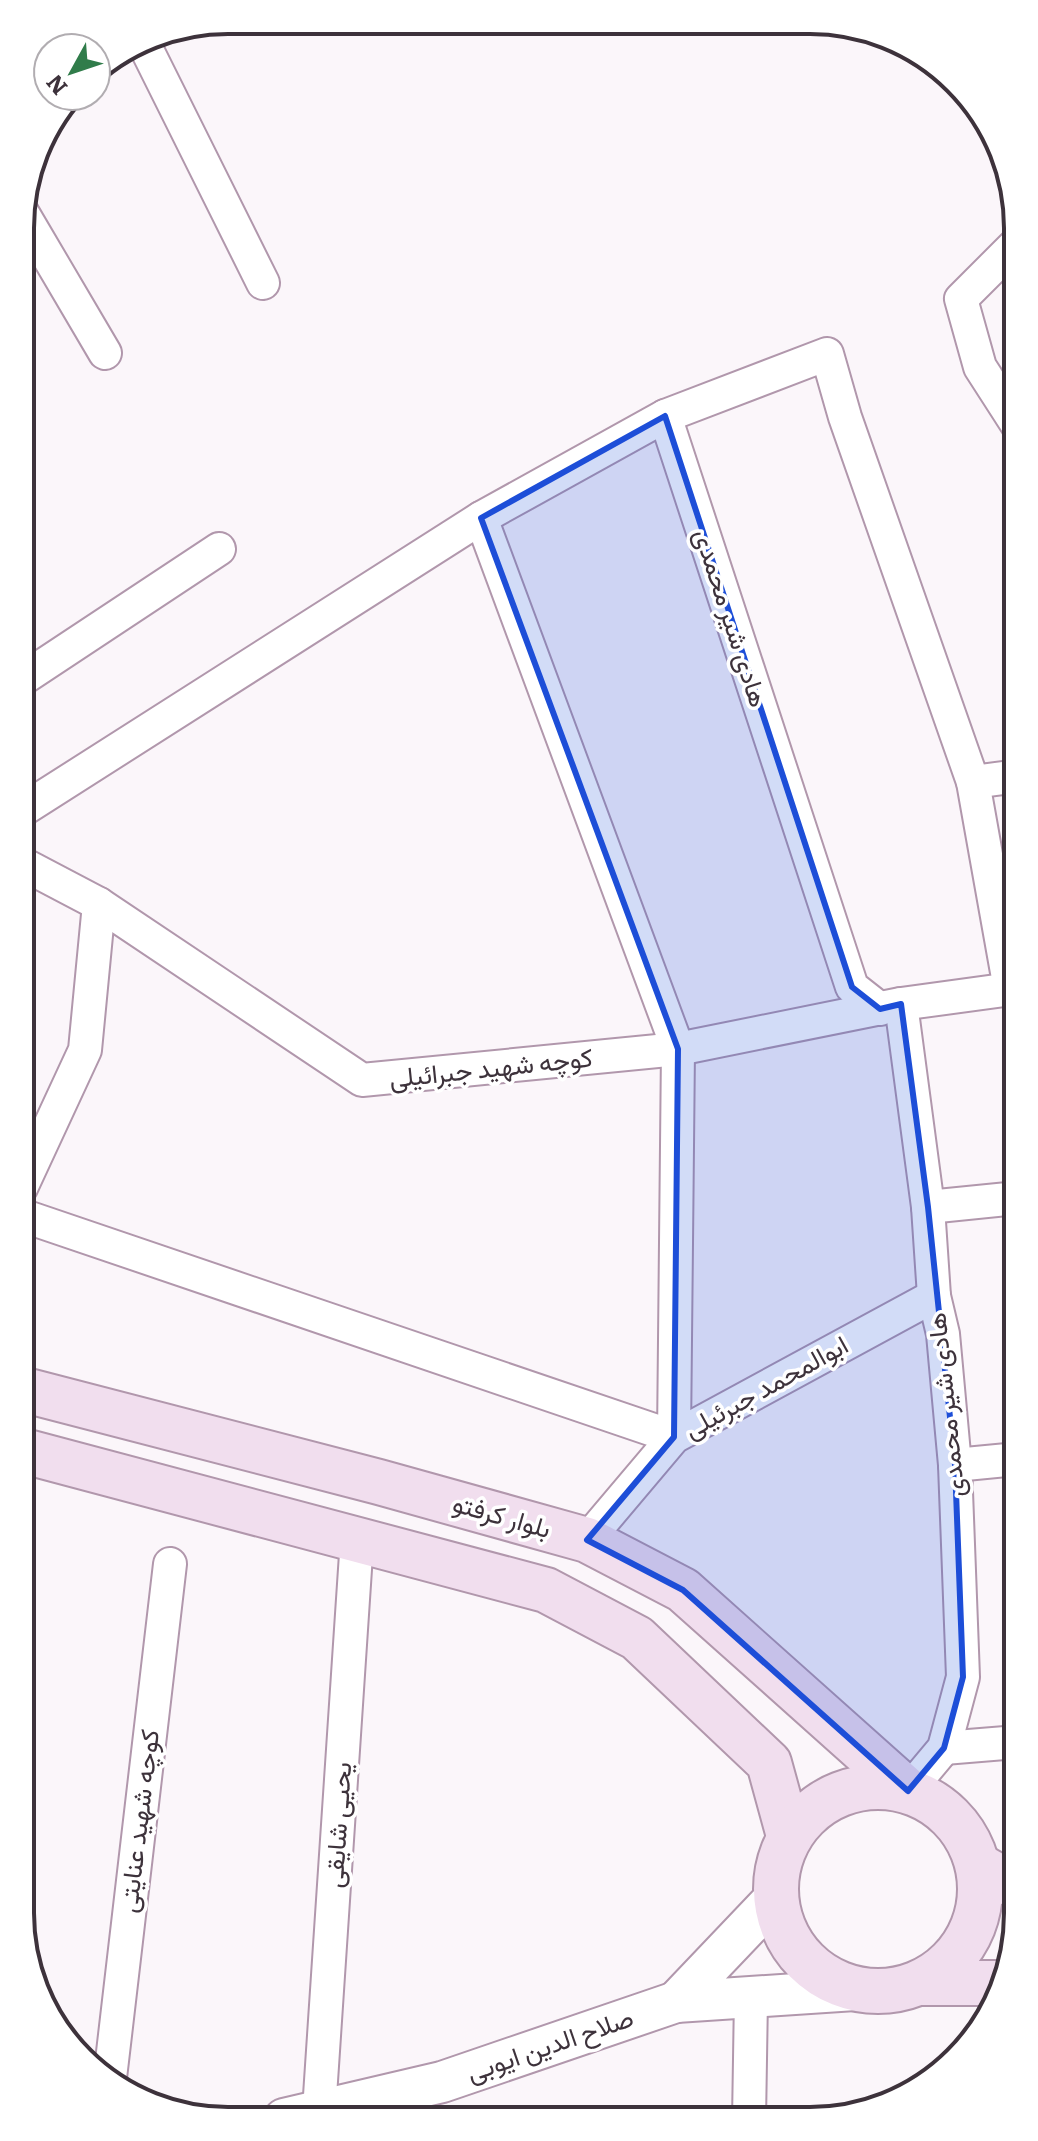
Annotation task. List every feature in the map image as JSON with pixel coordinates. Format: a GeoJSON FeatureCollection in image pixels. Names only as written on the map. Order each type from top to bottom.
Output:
{"type":"FeatureCollection","features":[{"type":"Feature","properties":{"kind":"main road","name":"بلوار کرفتو"},"geometry":{"type":"LineString","coordinates":[[34,1392],[587,1540],[683,1590],[908,1791]]}},
{"type":"Feature","properties":{"kind":"main road"},"geometry":{"type":"LineString","coordinates":[[34,1454],[546,1590],[637,1638],[769,1763],[789,1836]]}},
{"type":"Feature","properties":{"kind":"main road"},"geometry":{"type":"LineString","coordinates":[[922,1983],[950,1963],[971,1934],[980,1900],[978,1865],[964,1832],[939,1807],[908,1791],[873,1786],[838,1794],[810,1810],[789,1836],[777,1865],[775,1898],[783,1929],[800,1957],[824,1978],[855,1990],[887,1992],[922,1983],[991,1983]]}},
{"type":"Feature","properties":{"kind":"main road"},"geometry":{"type":"LineString","coordinates":[[978,1865],[1004,1880]]}},
{"type":"Feature","properties":{"kind":"street"},"geometry":{"type":"LineString","coordinates":[[148,52],[263,283]]}},
{"type":"Feature","properties":{"kind":"street"},"geometry":{"type":"LineString","coordinates":[[34,232],[105,353]]}},
{"type":"Feature","properties":{"kind":"street"},"geometry":{"type":"LineString","coordinates":[[1004,256],[961,299],[980,367],[1004,404]]}},
{"type":"Feature","properties":{"kind":"street"},"geometry":{"type":"LineString","coordinates":[[34,803],[481,518],[665,416],[827,354],[845,417],[973,782],[1004,939]]}},
{"type":"Feature","properties":{"kind":"street","name":"هادی شیر محمدی"},"geometry":{"type":"LineString","coordinates":[[665,416],[852,987],[890,1007],[928,1207],[934,1296],[943,1334],[955,1465],[963,1677],[944,1748],[908,1791]]}},
{"type":"Feature","properties":{"kind":"street"},"geometry":{"type":"LineString","coordinates":[[34,1219],[674,1437],[678,1049],[481,518]]}},
{"type":"Feature","properties":{"kind":"street"},"geometry":{"type":"LineString","coordinates":[[34,671],[219,549]]}},
{"type":"Feature","properties":{"kind":"street"},"geometry":{"type":"LineString","coordinates":[[973,782],[1004,778]]}},
{"type":"Feature","properties":{"kind":"street","name":"کوچه شهید جبرائیلی"},"geometry":{"type":"LineString","coordinates":[[34,870],[99,904],[362,1080],[678,1049],[890,1007],[1004,990]]}},
{"type":"Feature","properties":{"kind":"street"},"geometry":{"type":"LineString","coordinates":[[34,1160],[85,1050],[99,904]]}},
{"type":"Feature","properties":{"kind":"street"},"geometry":{"type":"LineString","coordinates":[[928,1207],[1004,1199]]}},
{"type":"Feature","properties":{"kind":"street","name":"ابوالمحمد جبرئیلی"},"geometry":{"type":"LineString","coordinates":[[587,1540],[674,1437],[934,1296]]}},
{"type":"Feature","properties":{"kind":"street"},"geometry":{"type":"LineString","coordinates":[[955,1465],[1004,1460]]}},
{"type":"Feature","properties":{"kind":"street","name":"یحیی شایقی"},"geometry":{"type":"LineString","coordinates":[[303,2107],[357,1539]]}},
{"type":"Feature","properties":{"kind":"street","name":"کوچه شهید عنایتی"},"geometry":{"type":"LineString","coordinates":[[111,2067],[170,1564]]}},
{"type":"Feature","properties":{"kind":"street"},"geometry":{"type":"LineString","coordinates":[[944,1748],[1004,1743]]}},
{"type":"Feature","properties":{"kind":"street"},"geometry":{"type":"LineString","coordinates":[[676,2002],[775,1898]]}},
{"type":"Feature","properties":{"kind":"street"},"geometry":{"type":"LineString","coordinates":[[676,2002],[855,1990]]}},
{"type":"Feature","properties":{"kind":"street"},"geometry":{"type":"LineString","coordinates":[[749,2107],[751,1997]]}},
{"type":"Feature","properties":{"kind":"street","name":"صلاح الدین ایوبی"},"geometry":{"type":"LineString","coordinates":[[336,2107],[442,2082],[676,2002]]}},
{"type":"Feature","properties":{"kind":"highlighted area"},"geometry":{"type":"Polygon","coordinates":[[[665,416],[852,987],[880,1009],[901,1004],[928,1207],[955,1465],[963,1677],[944,1748],[908,1791],[683,1590],[587,1540],[674,1437],[678,1049],[481,518],[665,416]]]}}]}
